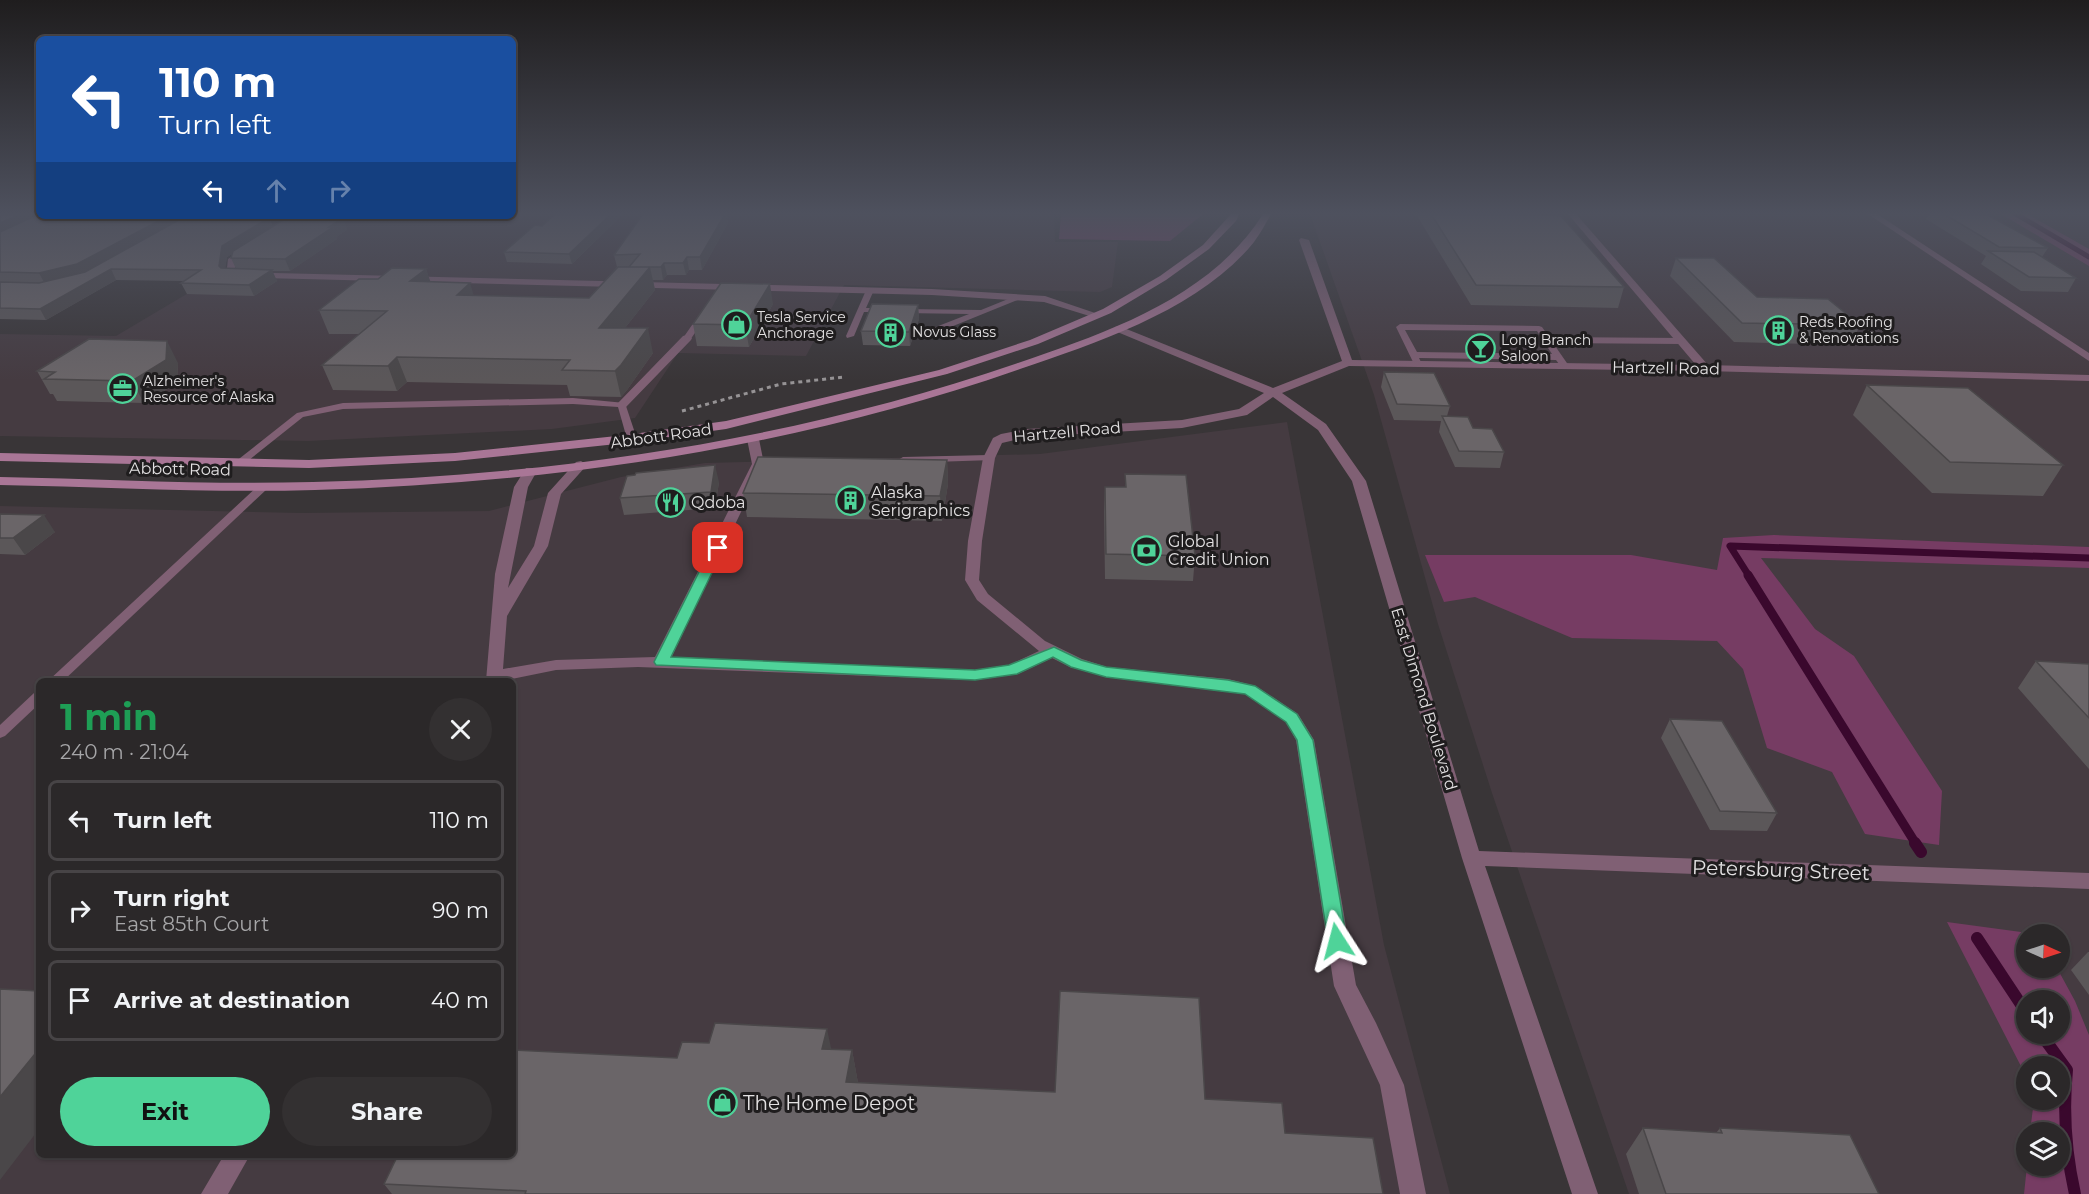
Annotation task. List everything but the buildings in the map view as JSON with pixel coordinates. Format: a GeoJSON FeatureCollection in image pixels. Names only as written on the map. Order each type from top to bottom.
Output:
{"type":"FeatureCollection","features":[{"type":"Feature","properties":{"kind":"main road","name":"Abbott Road"},"geometry":{"type":"LineString","coordinates":[[0,457],[309,464],[455,458],[632,439],[726,425],[943,372],[1034,342],[1096,315],[1174,270]]}},
{"type":"Feature","properties":{"kind":"main road","name":"Abbott Road"},"geometry":{"type":"LineString","coordinates":[[0,481],[263,487],[416,481],[533,471],[753,439],[855,416],[961,387],[1119,329],[1162,308],[1220,270]]}},
{"type":"Feature","properties":{"kind":"main road"},"geometry":{"type":"LineString","coordinates":[[1096,315],[1119,329]]}},
{"type":"Feature","properties":{"kind":"main road"},"geometry":{"type":"LineString","coordinates":[[533,471],[585,454],[696,436],[726,425]]}},
{"type":"Feature","properties":{"kind":"street"},"geometry":{"type":"LineString","coordinates":[[230,270],[229,276],[721,291],[870,290],[1021,297],[1044,299],[1096,315]]}},
{"type":"Feature","properties":{"kind":"street"},"geometry":{"type":"LineString","coordinates":[[1315,270],[1348,363]]}},
{"type":"Feature","properties":{"kind":"street"},"geometry":{"type":"LineString","coordinates":[[1620,270],[1706,368]]}},
{"type":"Feature","properties":{"kind":"street"},"geometry":{"type":"LineString","coordinates":[[1956,270],[2089,358]]}},
{"type":"Feature","properties":{"kind":"street","name":"East Dimond Boulevard"},"geometry":{"type":"LineString","coordinates":[[1119,329],[1273,392],[1322,427],[1359,481],[1472,858],[1585,1194]]}},
{"type":"Feature","properties":{"kind":"street"},"geometry":{"type":"LineString","coordinates":[[622,405],[687,338]]}},
{"type":"Feature","properties":{"kind":"street","name":"Hartzell Road"},"geometry":{"type":"LineString","coordinates":[[988,458],[997,441],[1005,437],[1027,433],[1182,424],[1243,412],[1273,392],[1348,363],[1416,360],[1562,362],[2089,378]]}},
{"type":"Feature","properties":{"kind":"street"},"geometry":{"type":"LineString","coordinates":[[661,662],[764,464],[753,439]]}},
{"type":"Feature","properties":{"kind":"street"},"geometry":{"type":"LineString","coordinates":[[988,458],[975,541],[972,580],[982,597],[1039,645],[1076,663],[1106,672],[1228,685],[1250,690],[1292,718],[1305,740],[1345,986],[1368,1030],[1392,1086],[1413,1194]]}},
{"type":"Feature","properties":{"kind":"street"},"geometry":{"type":"LineString","coordinates":[[499,616],[542,546],[555,493],[581,465]]}},
{"type":"Feature","properties":{"kind":"street"},"geometry":{"type":"LineString","coordinates":[[494,678],[502,574],[522,487],[533,471]]}},
{"type":"Feature","properties":{"kind":"street"},"geometry":{"type":"LineString","coordinates":[[498,678],[556,665],[661,662],[975,675],[1012,670],[1054,651]]}},
{"type":"Feature","properties":{"kind":"street","name":"Petersburg Street"},"geometry":{"type":"LineString","coordinates":[[1472,858],[2089,881]]}},
{"type":"Feature","properties":{"kind":"street"},"geometry":{"type":"LineString","coordinates":[[214,1194],[236,1158]]}},
{"type":"Feature","properties":{"kind":"lane"},"geometry":{"type":"LineString","coordinates":[[850,336],[870,290]]}},
{"type":"Feature","properties":{"kind":"lane"},"geometry":{"type":"LineString","coordinates":[[926,334],[1021,297]]}},
{"type":"Feature","properties":{"kind":"lane"},"geometry":{"type":"LineString","coordinates":[[861,310],[983,312]]}},
{"type":"Feature","properties":{"kind":"lane"},"geometry":{"type":"LineString","coordinates":[[687,338],[706,312]]}},
{"type":"Feature","properties":{"kind":"lane"},"geometry":{"type":"LineString","coordinates":[[1416,360],[1400,327],[1539,329],[1562,362]]}},
{"type":"Feature","properties":{"kind":"lane"},"geometry":{"type":"LineString","coordinates":[[1546,340],[1682,341]]}},
{"type":"Feature","properties":{"kind":"lane"},"geometry":{"type":"LineString","coordinates":[[240,462],[300,415],[343,406],[573,401],[622,405],[632,439]]}},
{"type":"Feature","properties":{"kind":"lane"},"geometry":{"type":"LineString","coordinates":[[896,460],[988,458]]}},
{"type":"Feature","properties":{"kind":"lane"},"geometry":{"type":"LineString","coordinates":[[59,678],[263,487]]}},
{"type":"Feature","properties":{"kind":"lane"},"geometry":{"type":"LineString","coordinates":[[0,733],[36,699]]}},
{"type":"Feature","properties":{"kind":"shaded area"},"geometry":{"type":"Polygon","coordinates":[[[228,270],[1114,270],[1112,287],[1100,292],[844,285],[806,356],[678,353],[635,418],[552,429],[308,441],[0,436],[0,334],[116,336],[228,270]]]}},
{"type":"Feature","properties":{"kind":"shaded area"},"geometry":{"type":"Polygon","coordinates":[[[1330,270],[2089,270],[2089,1194],[1629,1194],[1492,793],[1438,624],[1374,395],[1330,270]]]}},
{"type":"Feature","properties":{"kind":"shaded area"},"geometry":{"type":"Polygon","coordinates":[[[1287,422],[1384,945],[1450,1194],[0,1194],[0,506],[301,513],[489,511],[621,477],[705,463],[1040,454],[1287,422]]]}},
{"type":"Feature","properties":{"kind":"shaded area"},"geometry":{"type":"Polygon","coordinates":[[[1774,535],[2089,547],[2089,568],[1761,558],[1815,629],[1854,656],[1942,791],[1939,845],[1865,834],[1832,772],[1767,748],[1743,669],[1717,641],[1572,638],[1475,597],[1444,602],[1425,555],[1631,555],[1717,570],[1723,538],[1774,535]]]}},
{"type":"Feature","properties":{"kind":"shaded area"},"geometry":{"type":"Polygon","coordinates":[[[1947,922],[2016,931],[2016,978],[2062,978],[2069,990],[2016,990],[2016,1044],[2070,1044],[2070,992],[2075,1001],[2089,1035],[2089,1194],[2024,1194],[2026,1176],[2070,1176],[2070,1122],[2031,1122],[2033,1110],[2070,1110],[2070,1056],[2016,1057],[1947,922]]]}},
{"type":"Feature","properties":{"kind":"waterway"},"geometry":{"type":"LineString","coordinates":[[1749,576],[1730,546],[2089,558]]}},
{"type":"Feature","properties":{"kind":"waterway"},"geometry":{"type":"LineString","coordinates":[[1748,575],[1916,844]]}},
{"type":"Feature","properties":{"kind":"waterway"},"geometry":{"type":"LineString","coordinates":[[1915,843],[1921,852]]}},
{"type":"Feature","properties":{"kind":"waterway"},"geometry":{"type":"LineString","coordinates":[[1977,938],[2016,997]]}},
{"type":"Feature","properties":{"kind":"waterway"},"geometry":{"type":"LineString","coordinates":[[2048,1044],[2067,1070],[2066,1132],[2075,1194]]}},
{"type":"Feature","properties":{"kind":"place","name":"Tesla Service Anchorage"},"geometry":{"type":"Point","coordinates":[736,325]}},
{"type":"Feature","properties":{"kind":"place","name":"Reds Roofing & Renovations"},"geometry":{"type":"Point","coordinates":[1778,330]}},
{"type":"Feature","properties":{"kind":"place","name":"Novus Glass"},"geometry":{"type":"Point","coordinates":[891,332]}},
{"type":"Feature","properties":{"kind":"place","name":"Long Branch Saloon"},"geometry":{"type":"Point","coordinates":[1480,348]}},
{"type":"Feature","properties":{"kind":"place","name":"Alzheimer's Resource of Alaska"},"geometry":{"type":"Point","coordinates":[122,389]}},
{"type":"Feature","properties":{"kind":"place","name":"Alaska Serigraphics"},"geometry":{"type":"Point","coordinates":[850,501]}},
{"type":"Feature","properties":{"kind":"place","name":"Qdoba"},"geometry":{"type":"Point","coordinates":[670,502]}},
{"type":"Feature","properties":{"kind":"place","name":"Global Credit Union"},"geometry":{"type":"Point","coordinates":[1147,550]}},
{"type":"Feature","properties":{"kind":"place","name":"The Home Depot"},"geometry":{"type":"Point","coordinates":[722,1103]}},
{"type":"Feature","properties":{"kind":"route"},"geometry":{"type":"LineString","coordinates":[[718,548],[661,662],[975,675],[1012,670],[1054,651],[1076,663],[1106,672],[1228,685],[1250,690],[1292,718],[1305,740],[1337,941]]}}]}
